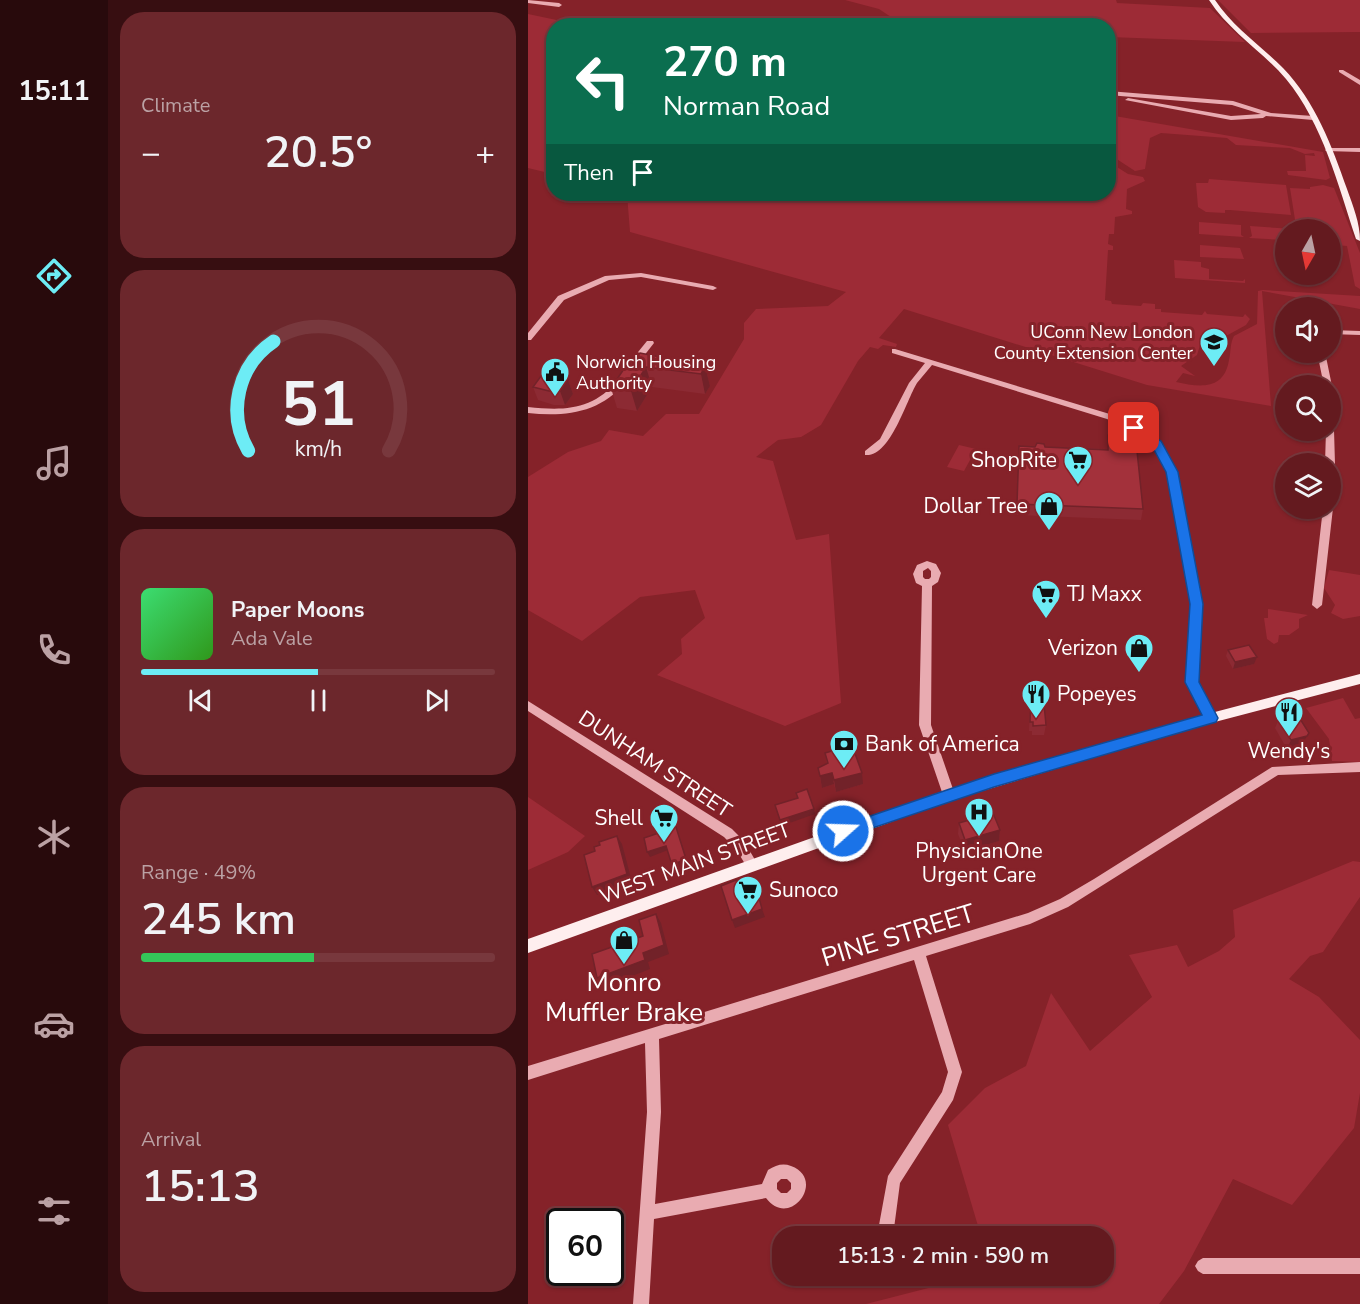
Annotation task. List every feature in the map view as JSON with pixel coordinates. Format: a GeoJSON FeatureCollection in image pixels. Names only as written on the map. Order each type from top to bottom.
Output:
{"type":"FeatureCollection","features":[{"type":"Feature","properties":{"kind":"main road"},"geometry":{"type":"LineString","coordinates":[[1212,0],[1234,27],[1290,80],[1313,118],[1328,150],[1357,224],[1360,239]]}},
{"type":"Feature","properties":{"kind":"main road","name":"WEST MAIN STREET"},"geometry":{"type":"LineString","coordinates":[[528,946],[949,795],[1211,718],[1360,679]]}},
{"type":"Feature","properties":{"kind":"street"},"geometry":{"type":"LineString","coordinates":[[528,1],[559,5]]}},
{"type":"Feature","properties":{"kind":"street"},"geometry":{"type":"LineString","coordinates":[[1341,70],[1360,83]]}},
{"type":"Feature","properties":{"kind":"street"},"geometry":{"type":"LineString","coordinates":[[1116,95],[1228,103],[1270,115]]}},
{"type":"Feature","properties":{"kind":"street"},"geometry":{"type":"LineString","coordinates":[[1116,96],[1222,116],[1242,118],[1270,115],[1313,118]]}},
{"type":"Feature","properties":{"kind":"street"},"geometry":{"type":"LineString","coordinates":[[1328,150],[1360,150]]}},
{"type":"Feature","properties":{"kind":"street"},"geometry":{"type":"LineString","coordinates":[[528,338],[561,298],[599,281],[623,275],[641,275],[713,288]]}},
{"type":"Feature","properties":{"kind":"street"},"geometry":{"type":"LineString","coordinates":[[1341,332],[1360,333]]}},
{"type":"Feature","properties":{"kind":"street"},"geometry":{"type":"LineString","coordinates":[[528,410],[566,412],[603,400],[615,390],[650,343]]}},
{"type":"Feature","properties":{"kind":"street"},"geometry":{"type":"LineString","coordinates":[[895,351],[1116,420],[1143,433],[1159,447],[1172,472],[1196,599],[1192,685],[1211,718]]}},
{"type":"Feature","properties":{"kind":"street"},"geometry":{"type":"LineString","coordinates":[[868,453],[884,441],[913,383],[931,361]]}},
{"type":"Feature","properties":{"kind":"street"},"geometry":{"type":"LineString","coordinates":[[1317,605],[1327,519]]}},
{"type":"Feature","properties":{"kind":"street"},"geometry":{"type":"LineString","coordinates":[[927,582],[925,725],[949,795]]}},
{"type":"Feature","properties":{"kind":"street","name":"DUNHAM STREET"},"geometry":{"type":"LineString","coordinates":[[528,705],[728,833],[740,845],[752,865]]}},
{"type":"Feature","properties":{"kind":"street","name":"PINE STREET"},"geometry":{"type":"LineString","coordinates":[[528,1073],[1030,918],[1064,903],[1276,770],[1360,767]]}},
{"type":"Feature","properties":{"kind":"street"},"geometry":{"type":"LineString","coordinates":[[886,1226],[893,1181],[948,1095],[955,1072],[918,953]]}},
{"type":"Feature","properties":{"kind":"street"},"geometry":{"type":"LineString","coordinates":[[641,1304],[654,1112],[652,1035]]}},
{"type":"Feature","properties":{"kind":"street"},"geometry":{"type":"LineString","coordinates":[[647,1213],[770,1190]]}},
{"type":"Feature","properties":{"kind":"street"},"geometry":{"type":"LineString","coordinates":[[1203,1266],[1360,1266]]}},
{"type":"Feature","properties":{"kind":"shaded area"},"geometry":{"type":"Polygon","coordinates":[[[845,0],[1116,0],[1117,3],[1210,8],[1245,42],[1116,37],[1116,18],[890,18],[879,9],[845,0]]]}},
{"type":"Feature","properties":{"kind":"shaded area"},"geometry":{"type":"Polygon","coordinates":[[[1218,0],[1360,0],[1360,32],[1251,33],[1218,0]]]}},
{"type":"Feature","properties":{"kind":"shaded area"},"geometry":{"type":"Polygon","coordinates":[[[528,14],[547,18],[546,172],[528,168],[528,14]]]}},
{"type":"Feature","properties":{"kind":"shaded area"},"geometry":{"type":"Polygon","coordinates":[[[1116,116],[1323,152],[1330,178],[1326,180],[1288,175],[1287,171],[1306,171],[1305,155],[1315,156],[1314,153],[1305,154],[1290,148],[1236,145],[1227,138],[1161,133],[1150,138],[1145,169],[1135,171],[1116,159],[1116,116]]]}},
{"type":"Feature","properties":{"kind":"shaded area"},"geometry":{"type":"Polygon","coordinates":[[[1116,166],[1128,174],[1143,177],[1145,181],[1127,189],[1126,209],[1132,211],[1132,214],[1115,217],[1114,234],[1109,234],[1108,244],[1113,246],[1113,250],[1108,250],[1105,300],[1111,301],[1112,304],[1141,306],[1143,303],[1155,304],[1155,309],[1161,309],[1161,312],[1202,315],[1205,311],[1207,314],[1243,317],[1245,314],[1250,319],[1246,325],[1226,336],[1221,357],[1212,352],[1214,344],[1201,342],[1197,355],[1181,366],[1195,376],[1183,373],[1176,382],[1209,385],[1222,377],[1229,360],[1234,336],[1257,324],[1258,291],[1263,290],[1360,296],[1360,309],[1341,306],[1341,297],[1295,297],[1262,291],[1271,406],[1147,385],[904,309],[879,338],[897,344],[896,347],[883,345],[878,349],[870,347],[858,361],[821,425],[801,437],[778,440],[756,457],[773,461],[796,540],[829,534],[841,703],[785,726],[657,675],[682,654],[681,639],[705,618],[695,590],[640,597],[582,641],[528,610],[528,477],[568,452],[601,441],[609,430],[643,436],[666,414],[699,414],[744,339],[744,323],[756,309],[828,306],[846,292],[630,232],[628,201],[1116,201],[1116,166]]]}},
{"type":"Feature","properties":{"kind":"shaded area"},"geometry":{"type":"Polygon","coordinates":[[[1209,179],[1286,185],[1291,215],[1230,210],[1225,210],[1225,213],[1206,212],[1198,207],[1196,183],[1208,183],[1209,179]]]}},
{"type":"Feature","properties":{"kind":"shaded area"},"geometry":{"type":"Polygon","coordinates":[[[1323,185],[1334,188],[1360,253],[1360,289],[1355,286],[1347,246],[1341,246],[1341,219],[1295,219],[1290,188],[1310,189],[1310,187],[1323,185]]]}},
{"type":"Feature","properties":{"kind":"shaded area"},"geometry":{"type":"Polygon","coordinates":[[[1199,222],[1241,225],[1241,235],[1244,237],[1199,234],[1199,222]]]}},
{"type":"Feature","properties":{"kind":"shaded area"},"geometry":{"type":"Polygon","coordinates":[[[1250,226],[1275,228],[1275,239],[1249,238],[1252,236],[1250,226]]]}},
{"type":"Feature","properties":{"kind":"shaded area"},"geometry":{"type":"Polygon","coordinates":[[[1200,245],[1240,248],[1244,259],[1200,257],[1200,245]]]}},
{"type":"Feature","properties":{"kind":"shaded area"},"geometry":{"type":"Polygon","coordinates":[[[1174,260],[1201,262],[1201,267],[1209,269],[1209,279],[1243,281],[1245,279],[1245,283],[1175,278],[1174,260]]]}},
{"type":"Feature","properties":{"kind":"shaded area"},"geometry":{"type":"Polygon","coordinates":[[[959,445],[976,449],[964,471],[947,467],[959,445]]]}},
{"type":"Feature","properties":{"kind":"shaded area"},"geometry":{"type":"Polygon","coordinates":[[[1329,570],[1360,575],[1360,616],[1343,619],[1331,613],[1335,605],[1324,588],[1329,570]]]}},
{"type":"Feature","properties":{"kind":"shaded area"},"geometry":{"type":"Polygon","coordinates":[[[1268,609],[1308,615],[1299,619],[1299,628],[1289,635],[1279,635],[1278,642],[1274,644],[1267,639],[1264,618],[1268,618],[1268,609]]]}},
{"type":"Feature","properties":{"kind":"shaded area"},"geometry":{"type":"Polygon","coordinates":[[[1343,698],[1355,719],[1360,718],[1360,762],[1332,761],[1329,739],[1306,708],[1343,698]]]}},
{"type":"Feature","properties":{"kind":"shaded area"},"geometry":{"type":"Polygon","coordinates":[[[528,797],[585,836],[568,852],[528,870],[528,797]]]}},
{"type":"Feature","properties":{"kind":"shaded area"},"geometry":{"type":"Polygon","coordinates":[[[1353,861],[1360,862],[1360,897],[1323,952],[1310,956],[1289,979],[1319,997],[1360,1040],[1360,1093],[1354,1128],[1292,1205],[1233,1179],[1184,1271],[1159,1304],[866,1304],[936,1286],[1114,1286],[1114,1226],[978,1226],[948,1125],[985,1088],[1026,1066],[1051,993],[1090,1051],[1152,997],[1129,955],[1177,945],[1188,967],[1219,951],[1235,937],[1233,910],[1353,861]]]}},
{"type":"Feature","properties":{"kind":"building"},"geometry":{"type":"Polygon","coordinates":[[[640,353],[705,366],[701,374],[646,367],[631,391],[611,388],[628,363],[640,353]]]}},
{"type":"Feature","properties":{"kind":"building"},"geometry":{"type":"Polygon","coordinates":[[[541,376],[568,380],[560,391],[549,391],[533,387],[541,376]]]}},
{"type":"Feature","properties":{"kind":"building","name":"ShopRite"},"geometry":{"type":"Polygon","coordinates":[[[1111,434],[1115,450],[1137,451],[1143,509],[1017,504],[1019,446],[1035,447],[1037,443],[1044,444],[1045,447],[1108,450],[1108,435],[1111,434]]]}},
{"type":"Feature","properties":{"kind":"building"},"geometry":{"type":"Polygon","coordinates":[[[1249,645],[1257,657],[1235,662],[1228,650],[1249,645]]]}},
{"type":"Feature","properties":{"kind":"building"},"geometry":{"type":"Polygon","coordinates":[[[1031,694],[1043,694],[1046,725],[1033,726],[1033,722],[1030,722],[1031,694]]]}},
{"type":"Feature","properties":{"kind":"building"},"geometry":{"type":"Polygon","coordinates":[[[1297,714],[1309,733],[1307,736],[1291,740],[1279,719],[1297,714]]]}},
{"type":"Feature","properties":{"kind":"building"},"geometry":{"type":"Polygon","coordinates":[[[852,745],[862,773],[834,780],[832,773],[820,776],[818,768],[828,763],[825,753],[852,745]]]}},
{"type":"Feature","properties":{"kind":"building"},"geometry":{"type":"Polygon","coordinates":[[[807,789],[814,809],[780,820],[775,805],[798,798],[796,793],[807,789]]]}},
{"type":"Feature","properties":{"kind":"building"},"geometry":{"type":"Polygon","coordinates":[[[993,813],[1000,830],[965,840],[959,823],[993,813]]]}},
{"type":"Feature","properties":{"kind":"building"},"geometry":{"type":"Polygon","coordinates":[[[676,827],[686,859],[672,865],[666,846],[647,852],[644,838],[676,827]]]}},
{"type":"Feature","properties":{"kind":"building"},"geometry":{"type":"Polygon","coordinates":[[[617,836],[627,874],[592,887],[584,855],[595,851],[594,847],[600,845],[599,842],[617,836]]]}},
{"type":"Feature","properties":{"kind":"building","name":"Sunoco"},"geometry":{"type":"Polygon","coordinates":[[[736,880],[743,900],[758,894],[762,909],[732,920],[721,886],[736,880]]]}},
{"type":"Feature","properties":{"kind":"building"},"geometry":{"type":"Polygon","coordinates":[[[656,914],[664,945],[643,953],[645,960],[597,978],[592,954],[643,936],[639,920],[656,914]]]}},
{"type":"Feature","properties":{"kind":"place","name":"UConn New London County Extension Center"},"geometry":{"type":"Point","coordinates":[1214,368]}},
{"type":"Feature","properties":{"kind":"place","name":"Norwich Housing Authority"},"geometry":{"type":"Point","coordinates":[555,398]}},
{"type":"Feature","properties":{"kind":"place","name":"ShopRite"},"geometry":{"type":"Point","coordinates":[1078,486]}},
{"type":"Feature","properties":{"kind":"place","name":"Dollar Tree"},"geometry":{"type":"Point","coordinates":[1049,532]}},
{"type":"Feature","properties":{"kind":"place","name":"TJ Maxx"},"geometry":{"type":"Point","coordinates":[1046,620]}},
{"type":"Feature","properties":{"kind":"place","name":"Verizon"},"geometry":{"type":"Point","coordinates":[1139,674]}},
{"type":"Feature","properties":{"kind":"place","name":"Popeyes"},"geometry":{"type":"Point","coordinates":[1036,720]}},
{"type":"Feature","properties":{"kind":"place","name":"Wendy's"},"geometry":{"type":"Point","coordinates":[1289,738]}},
{"type":"Feature","properties":{"kind":"place","name":"Bank of America"},"geometry":{"type":"Point","coordinates":[844,770]}},
{"type":"Feature","properties":{"kind":"place","name":"PhysicianOne Urgent Care"},"geometry":{"type":"Point","coordinates":[979,838]}},
{"type":"Feature","properties":{"kind":"place","name":"Shell"},"geometry":{"type":"Point","coordinates":[664,844]}},
{"type":"Feature","properties":{"kind":"place","name":"Sunoco"},"geometry":{"type":"Point","coordinates":[748,916]}},
{"type":"Feature","properties":{"kind":"place","name":"Monro Muffler Brake"},"geometry":{"type":"Point","coordinates":[624,966]}},
{"type":"Feature","properties":{"kind":"route"},"geometry":{"type":"LineString","coordinates":[[843,831],[994,780],[1211,718],[1195,692],[1192,682],[1196,604],[1171,468],[1165,455],[1156,444],[1134,428]]}}]}
